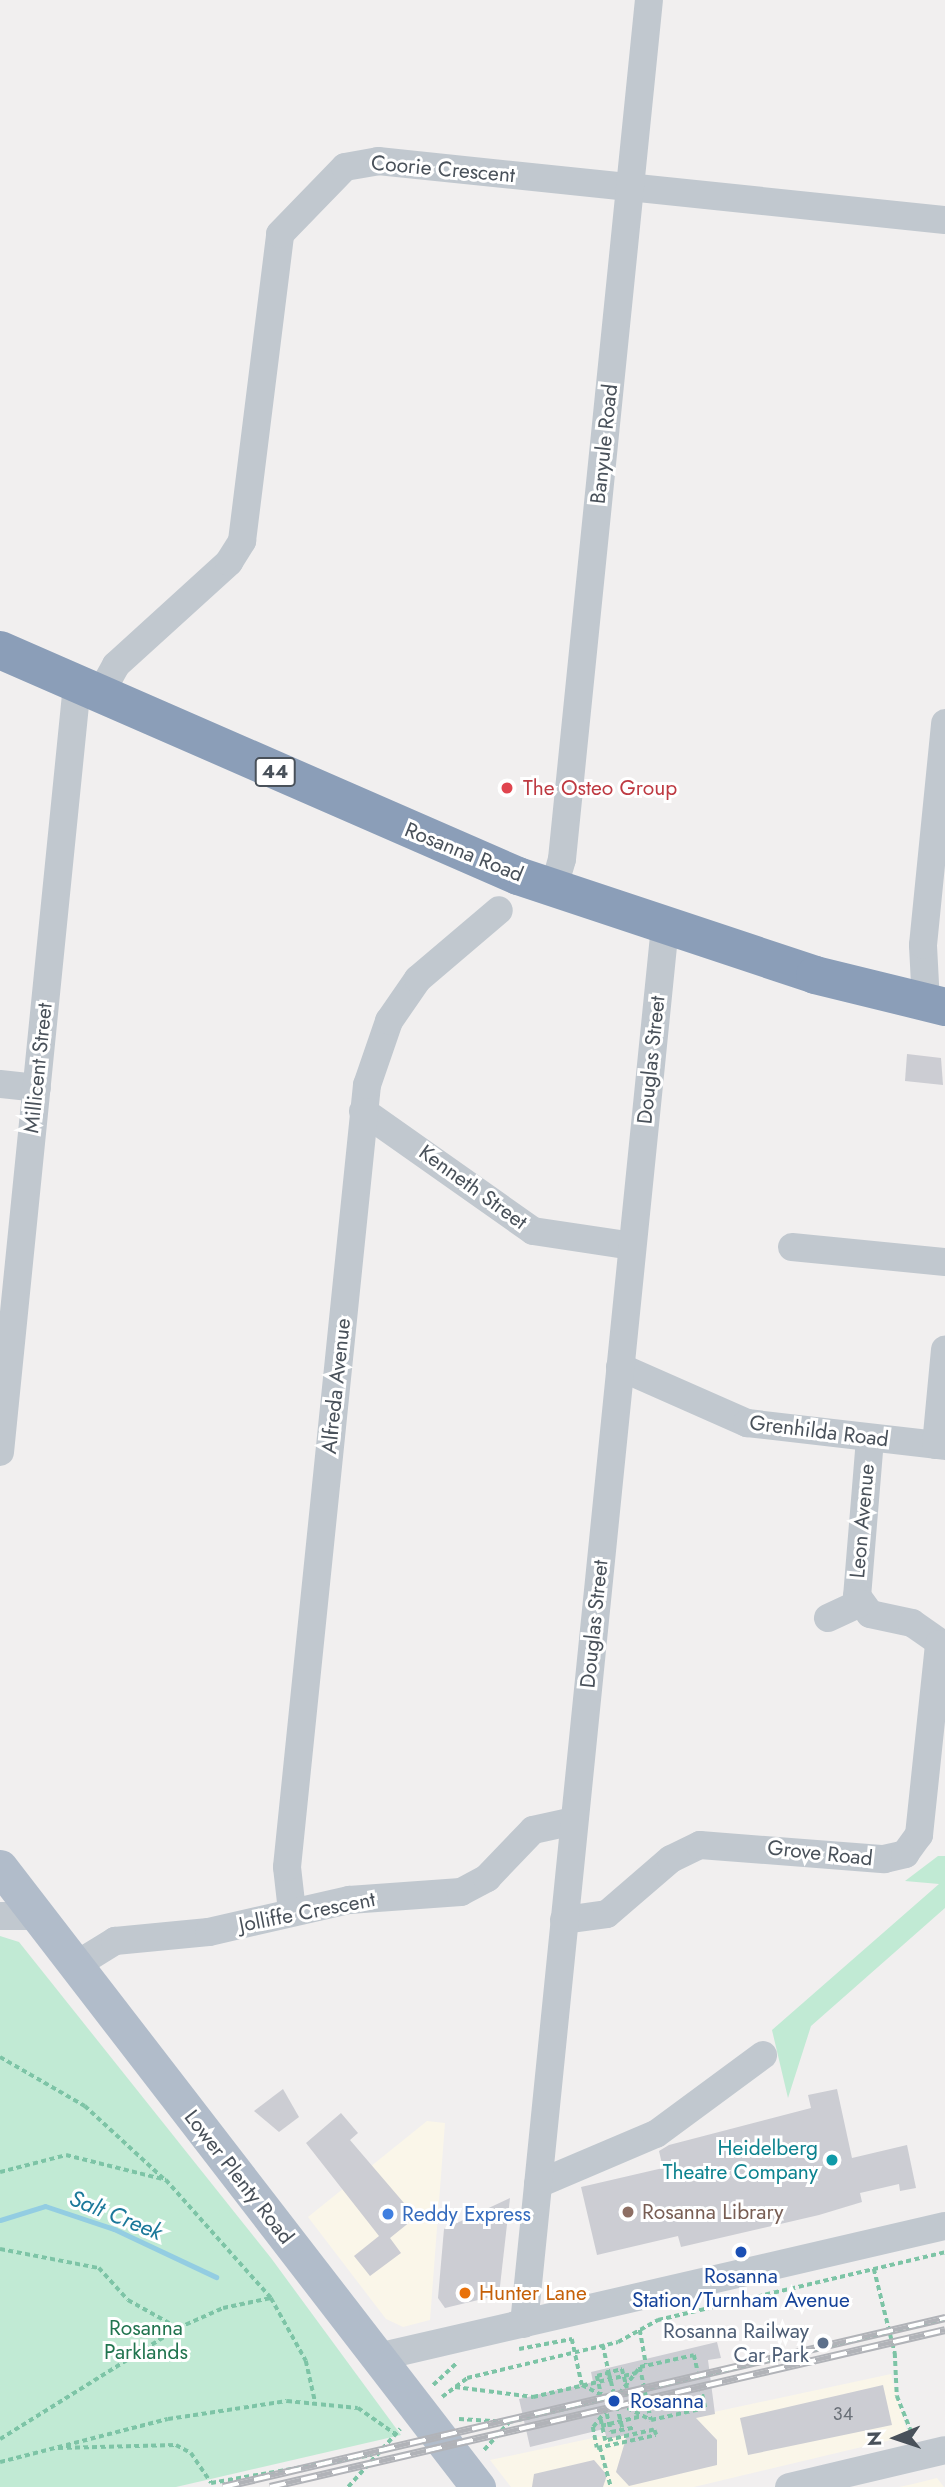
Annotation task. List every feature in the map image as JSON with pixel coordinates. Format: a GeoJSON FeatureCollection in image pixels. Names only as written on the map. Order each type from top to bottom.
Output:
{"type":"FeatureCollection","features":[{"type":"Feature","properties":{"kind":"highway","name":"Rosanna Road"},"geometry":{"type":"LineString","coordinates":[[0,650],[416,834],[554,887],[665,925],[925,1002]]}},
{"type":"Feature","properties":{"kind":"main road","name":"Lower Plenty Road"},"geometry":{"type":"LineString","coordinates":[[2,1874],[76,1965],[416,2410],[472,2473]]}},
{"type":"Feature","properties":{"kind":"street","name":"Banyule Road"},"geometry":{"type":"LineString","coordinates":[[554,887],[562,859],[649,0]]}},
{"type":"Feature","properties":{"kind":"street","name":"Coorie Crescent"},"geometry":{"type":"LineString","coordinates":[[88,689],[229,562],[242,541],[280,234],[335,174],[367,161],[945,220]]}},
{"type":"Feature","properties":{"kind":"street","name":"Millicent Street"},"geometry":{"type":"LineString","coordinates":[[0,1452],[37,1088],[88,689]]}},
{"type":"Feature","properties":{"kind":"street"},"geometry":{"type":"LineString","coordinates":[[925,1002],[923,945],[945,723]]}},
{"type":"Feature","properties":{"kind":"street","name":"Alfreda Avenue"},"geometry":{"type":"LineString","coordinates":[[292,1910],[287,1867],[363,1111],[372,1063],[402,1000],[450,946],[499,910]]}},
{"type":"Feature","properties":{"kind":"street","name":"Douglas Street"},"geometry":{"type":"LineString","coordinates":[[524,2324],[665,925]]}},
{"type":"Feature","properties":{"kind":"street"},"geometry":{"type":"LineString","coordinates":[[0,1084],[37,1088]]}},
{"type":"Feature","properties":{"kind":"street","name":"Kenneth Street"},"geometry":{"type":"LineString","coordinates":[[363,1111],[533,1231],[632,1246]]}},
{"type":"Feature","properties":{"kind":"street"},"geometry":{"type":"LineString","coordinates":[[792,1247],[945,1262]]}},
{"type":"Feature","properties":{"kind":"street"},"geometry":{"type":"LineString","coordinates":[[940,1445],[945,1349]]}},
{"type":"Feature","properties":{"kind":"street","name":"Grenhilda Road"},"geometry":{"type":"LineString","coordinates":[[620,1367],[747,1423],[940,1445]]}},
{"type":"Feature","properties":{"kind":"street","name":"Leon Avenue"},"geometry":{"type":"LineString","coordinates":[[870,1439],[856,1580],[860,1603],[877,1617],[912,1623],[942,1645]]}},
{"type":"Feature","properties":{"kind":"street","name":"Leon Avenue"},"geometry":{"type":"LineString","coordinates":[[828,1618],[860,1603]]}},
{"type":"Feature","properties":{"kind":"street","name":"Grove Road"},"geometry":{"type":"LineString","coordinates":[[565,1912],[617,1905],[671,1859],[700,1844],[884,1859],[905,1854],[919,1835],[942,1645]]}},
{"type":"Feature","properties":{"kind":"street","name":"Jolliffe Crescent"},"geometry":{"type":"LineString","coordinates":[[76,1965],[116,1941],[209,1932],[292,1910],[461,1892],[487,1878],[524,1838],[539,1827],[573,1831]]}},
{"type":"Feature","properties":{"kind":"street"},"geometry":{"type":"LineString","coordinates":[[0,1916],[38,1916]]}},
{"type":"Feature","properties":{"kind":"street"},"geometry":{"type":"LineString","coordinates":[[538,2184],[656,2134],[762,2056]]}},
{"type":"Feature","properties":{"kind":"street"},"geometry":{"type":"LineString","coordinates":[[378,2357],[945,2226]]}},
{"type":"Feature","properties":{"kind":"street"},"geometry":{"type":"LineString","coordinates":[[789,2487],[944,2452]]}},
{"type":"Feature","properties":{"kind":"path"},"geometry":{"type":"LineString","coordinates":[[0,2057],[85,2106],[166,2180],[271,2298],[306,2361],[315,2401]]}},
{"type":"Feature","properties":{"kind":"path"},"geometry":{"type":"LineString","coordinates":[[0,2172],[66,2155],[166,2180]]}},
{"type":"Feature","properties":{"kind":"path"},"geometry":{"type":"LineString","coordinates":[[0,2249],[76,2259],[99,2268],[128,2300],[178,2328]]}},
{"type":"Feature","properties":{"kind":"path"},"geometry":{"type":"LineString","coordinates":[[0,2462],[190,2414],[315,2401],[358,2408],[416,2410],[467,2378],[603,2346],[658,2320],[945,2252]]}},
{"type":"Feature","properties":{"kind":"path"},"geometry":{"type":"LineString","coordinates":[[874,2269],[891,2333],[897,2396],[913,2437]]}},
{"type":"Feature","properties":{"kind":"path"},"geometry":{"type":"LineString","coordinates":[[0,2439],[178,2328],[223,2308],[271,2298]]}},
{"type":"Feature","properties":{"kind":"path"},"geometry":{"type":"LineString","coordinates":[[459,2419],[509,2422],[945,2319]]}},
{"type":"Feature","properties":{"kind":"path"},"geometry":{"type":"LineString","coordinates":[[640,2330],[646,2364]]}},
{"type":"Feature","properties":{"kind":"path"},"geometry":{"type":"LineString","coordinates":[[509,2349],[572,2339],[582,2385]]}},
{"type":"Feature","properties":{"kind":"path"},"geometry":{"type":"LineString","coordinates":[[603,2346],[623,2430]]}},
{"type":"Feature","properties":{"kind":"path"},"geometry":{"type":"LineString","coordinates":[[593,2427],[640,2367],[694,2355],[698,2372]]}},
{"type":"Feature","properties":{"kind":"path"},"geometry":{"type":"LineString","coordinates":[[348,2487],[461,2359]]}},
{"type":"Feature","properties":{"kind":"path"},"geometry":{"type":"LineString","coordinates":[[640,2367],[651,2420]]}},
{"type":"Feature","properties":{"kind":"path"},"geometry":{"type":"LineString","coordinates":[[601,2394],[597,2376],[622,2370],[627,2388]]}},
{"type":"Feature","properties":{"kind":"path"},"geometry":{"type":"LineString","coordinates":[[455,2387],[533,2397],[636,2373]]}},
{"type":"Feature","properties":{"kind":"path"},"geometry":{"type":"LineString","coordinates":[[582,2385],[615,2398],[651,2420],[705,2408],[701,2391]]}},
{"type":"Feature","properties":{"kind":"path"},"geometry":{"type":"LineString","coordinates":[[631,2408],[636,2427]]}},
{"type":"Feature","properties":{"kind":"path"},"geometry":{"type":"LineString","coordinates":[[607,2414],[611,2432]]}},
{"type":"Feature","properties":{"kind":"path"},"geometry":{"type":"LineString","coordinates":[[593,2427],[643,2416]]}},
{"type":"Feature","properties":{"kind":"path"},"geometry":{"type":"LineString","coordinates":[[600,2418],[605,2441],[654,2430],[656,2435],[600,2447]]}},
{"type":"Feature","properties":{"kind":"path"},"geometry":{"type":"LineString","coordinates":[[472,2473],[509,2422]]}},
{"type":"Feature","properties":{"kind":"path"},"geometry":{"type":"LineString","coordinates":[[593,2427],[611,2487]]}},
{"type":"Feature","properties":{"kind":"path"},"geometry":{"type":"LineString","coordinates":[[611,2432],[636,2427]]}},
{"type":"Feature","properties":{"kind":"path"},"geometry":{"type":"LineString","coordinates":[[611,2432],[636,2427]]}},
{"type":"Feature","properties":{"kind":"path"},"geometry":{"type":"LineString","coordinates":[[56,2447],[176,2445],[194,2457],[211,2483],[374,2455]]}},
{"type":"Feature","properties":{"kind":"shaded area"},"geometry":{"type":"Polygon","coordinates":[[[427,2121],[445,2123],[430,2320],[403,2327],[386,2319],[308,2217],[427,2121]]]}},
{"type":"Feature","properties":{"kind":"shaded area"},"geometry":{"type":"Polygon","coordinates":[[[891,2374],[908,2436],[694,2487],[511,2487],[490,2460],[891,2374]]]}},
{"type":"Feature","properties":{"kind":"shaded area"},"geometry":{"type":"Polygon","coordinates":[[[937,2478],[944,2487],[899,2487],[913,2484],[937,2478]]]}},
{"type":"Feature","properties":{"kind":"green space"},"geometry":{"type":"Polygon","coordinates":[[[938,1856],[945,1856],[945,1908],[811,2026],[788,2098],[772,2030],[939,1884],[905,1881],[938,1856]]]}},
{"type":"Feature","properties":{"kind":"green space","name":"Rosanna Parklands"},"geometry":{"type":"Polygon","coordinates":[[[0,1936],[19,1942],[271,2258],[401,2435],[176,2487],[0,2487],[0,1936]]]}},
{"type":"Feature","properties":{"kind":"building"},"geometry":{"type":"Polygon","coordinates":[[[907,1054],[941,1058],[943,1085],[905,1081],[907,1054]]]}},
{"type":"Feature","properties":{"kind":"building"},"geometry":{"type":"Polygon","coordinates":[[[283,2089],[299,2117],[279,2132],[254,2111],[283,2089]]]}},
{"type":"Feature","properties":{"kind":"building"},"geometry":{"type":"Polygon","coordinates":[[[837,2089],[852,2158],[907,2145],[916,2188],[900,2191],[899,2184],[860,2193],[862,2202],[819,2215],[681,2247],[678,2236],[597,2255],[581,2187],[663,2168],[659,2151],[669,2145],[811,2108],[808,2095],[837,2089]]]}},
{"type":"Feature","properties":{"kind":"building"},"geometry":{"type":"Polygon","coordinates":[[[341,2113],[358,2133],[350,2140],[416,2217],[390,2238],[401,2253],[370,2276],[354,2256],[379,2236],[306,2143],[341,2113]]]}},
{"type":"Feature","properties":{"kind":"building"},"geometry":{"type":"Polygon","coordinates":[[[510,2198],[499,2295],[445,2308],[438,2298],[444,2229],[510,2198]]]}},
{"type":"Feature","properties":{"kind":"building"},"geometry":{"type":"Polygon","coordinates":[[[717,2342],[721,2358],[708,2360],[715,2414],[696,2418],[717,2440],[717,2465],[629,2486],[616,2472],[627,2435],[607,2439],[604,2429],[530,2447],[519,2399],[593,2382],[591,2372],[717,2342]]]}},
{"type":"Feature","properties":{"kind":"building"},"geometry":{"type":"Polygon","coordinates":[[[883,2385],[892,2425],[748,2455],[740,2418],[883,2385]]]}},
{"type":"Feature","properties":{"kind":"building"},"geometry":{"type":"Polygon","coordinates":[[[594,2460],[607,2475],[603,2487],[532,2487],[534,2474],[594,2460]]]}},
{"type":"Feature","properties":{"kind":"waterway","name":"Salt Creek"},"geometry":{"type":"LineString","coordinates":[[0,2220],[45,2206],[114,2229],[216,2277]]}},
{"type":"Feature","properties":{"kind":"railway"},"geometry":{"type":"LineString","coordinates":[[223,2487],[945,2318]]}},
{"type":"Feature","properties":{"kind":"railway"},"geometry":{"type":"LineString","coordinates":[[270,2487],[945,2330]]}},
{"type":"Feature","properties":{"kind":"place","name":"The Osteo Group"},"geometry":{"type":"Point","coordinates":[507,788]}},
{"type":"Feature","properties":{"kind":"place","name":"Heidelberg Theatre Company"},"geometry":{"type":"Point","coordinates":[832,2160]}},
{"type":"Feature","properties":{"kind":"place","name":"Rosanna Library"},"geometry":{"type":"Point","coordinates":[628,2212]}},
{"type":"Feature","properties":{"kind":"place","name":"Reddy Express"},"geometry":{"type":"Point","coordinates":[388,2214]}},
{"type":"Feature","properties":{"kind":"place","name":"Rosanna Station/Turnham Avenue"},"geometry":{"type":"Point","coordinates":[741,2252]}},
{"type":"Feature","properties":{"kind":"place","name":"Hunter Lane"},"geometry":{"type":"Point","coordinates":[465,2293]}},
{"type":"Feature","properties":{"kind":"place","name":"Rosanna Railway Car Park"},"geometry":{"type":"Point","coordinates":[823,2343]}},
{"type":"Feature","properties":{"kind":"place","name":"Rosanna"},"geometry":{"type":"Point","coordinates":[614,2401]}}]}
